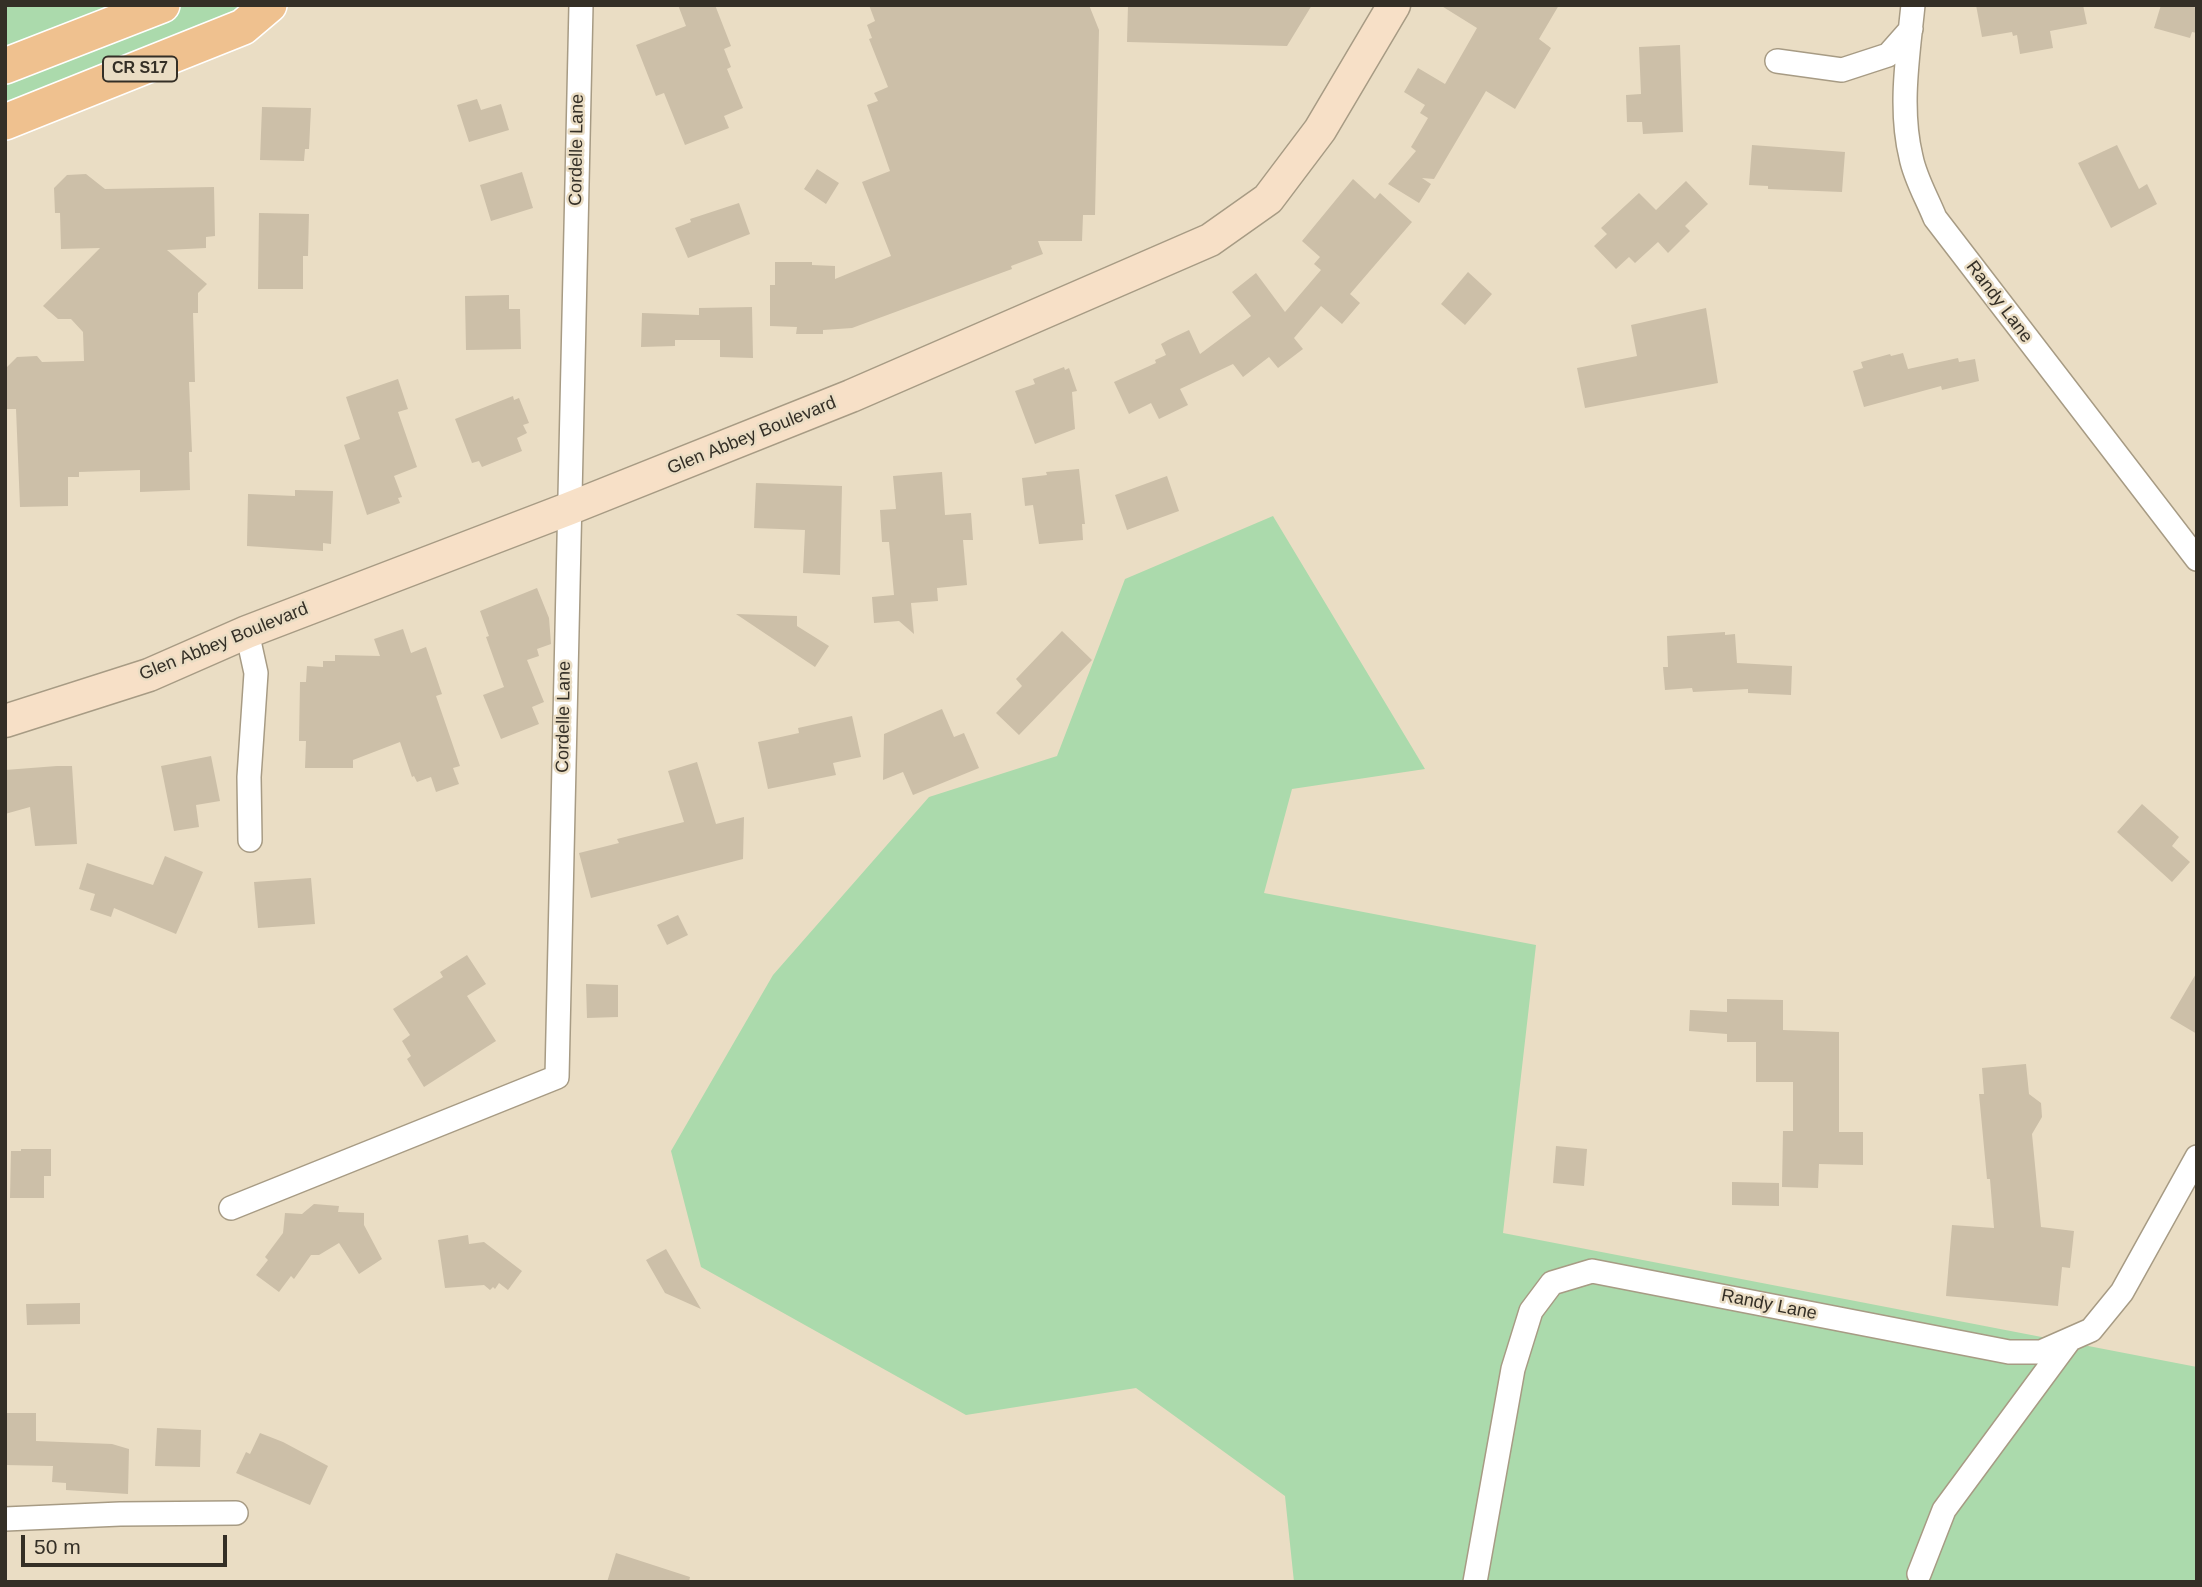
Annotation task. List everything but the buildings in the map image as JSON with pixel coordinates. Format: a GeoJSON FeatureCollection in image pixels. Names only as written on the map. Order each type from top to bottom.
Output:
{"type":"FeatureCollection","features":[{"type":"Feature","properties":{"kind":"main road"},"geometry":{"type":"LineString","coordinates":[[5,66],[162,5]]}},
{"type":"Feature","properties":{"kind":"main road","name":"CR S17"},"geometry":{"type":"LineString","coordinates":[[5,122],[243,27],[269,5]]}},
{"type":"Feature","properties":{"kind":"street","name":"Cordelle Lane"},"geometry":{"type":"LineString","coordinates":[[231,1208],[557,1077],[580,5]]}},
{"type":"Feature","properties":{"kind":"street","name":"Glen Abbey Boulevard"},"geometry":{"type":"LineString","coordinates":[[5,720],[149,675],[247,632],[568,509],[843,399],[1210,240],[1268,199],[1320,130],[1394,5]]}},
{"type":"Feature","properties":{"kind":"street","name":"Randy Lane"},"geometry":{"type":"LineString","coordinates":[[1913,5],[1906,79],[1907,135],[1911,160],[1936,218],[2197,559]]}},
{"type":"Feature","properties":{"kind":"street"},"geometry":{"type":"LineString","coordinates":[[1777,61],[1842,70],[1888,55],[1911,29]]}},
{"type":"Feature","properties":{"kind":"street"},"geometry":{"type":"LineString","coordinates":[[247,632],[256,673],[249,777],[250,840]]}},
{"type":"Feature","properties":{"kind":"street","name":"Randy Lane"},"geometry":{"type":"LineString","coordinates":[[1475,1582],[1513,1369],[1531,1311],[1552,1283],[1592,1271],[2009,1352],[2041,1352],[2091,1330],[2122,1292],[2197,1157]]}},
{"type":"Feature","properties":{"kind":"street"},"geometry":{"type":"LineString","coordinates":[[1919,1574],[1944,1510],[2070,1339]]}},
{"type":"Feature","properties":{"kind":"street"},"geometry":{"type":"LineString","coordinates":[[5,1519],[236,1513]]}},
{"type":"Feature","properties":{"kind":"green space"},"geometry":{"type":"Polygon","coordinates":[[[5,5],[248,5],[5,104],[5,5]]]}},
{"type":"Feature","properties":{"kind":"green space"},"geometry":{"type":"Polygon","coordinates":[[[1273,516],[1425,769],[1292,789],[1264,893],[1536,945],[1503,1233],[2197,1367],[2197,1582],[1294,1582],[1285,1496],[1136,1388],[966,1415],[701,1267],[671,1151],[773,975],[929,797],[1057,756],[1125,579],[1273,516]]]}}]}
